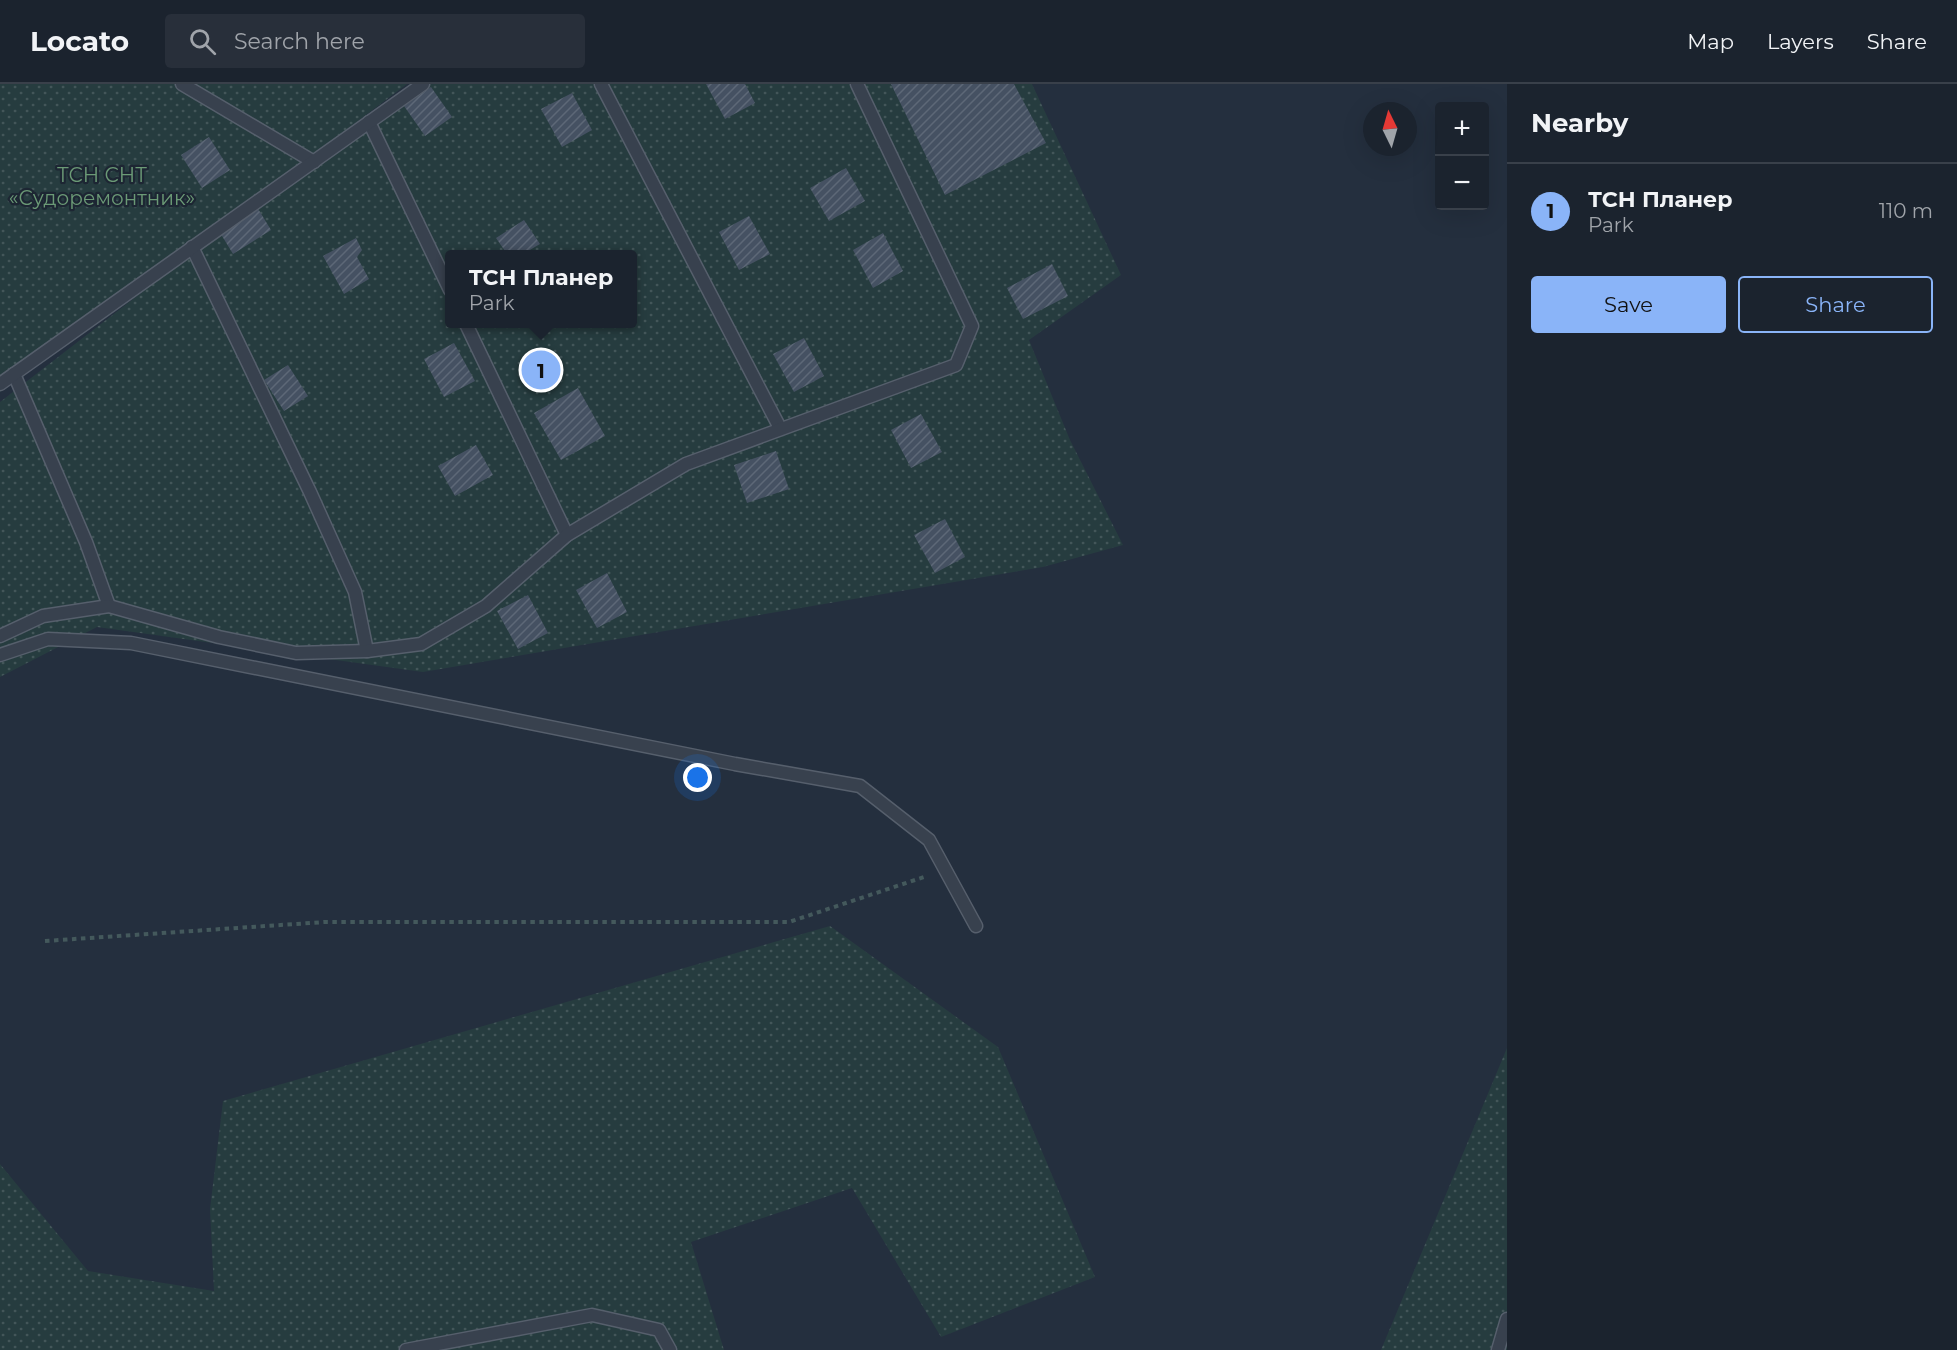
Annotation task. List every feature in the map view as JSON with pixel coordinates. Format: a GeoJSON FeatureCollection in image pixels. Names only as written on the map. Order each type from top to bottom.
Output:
{"type":"FeatureCollection","features":[{"type":"Feature","properties":{"kind":"lane"},"geometry":{"type":"LineString","coordinates":[[182,84],[314,162]]}},
{"type":"Feature","properties":{"kind":"lane"},"geometry":{"type":"LineString","coordinates":[[0,384],[423,84]]}},
{"type":"Feature","properties":{"kind":"lane"},"geometry":{"type":"LineString","coordinates":[[601,84],[780,428]]}},
{"type":"Feature","properties":{"kind":"lane"},"geometry":{"type":"LineString","coordinates":[[0,636],[44,616],[109,606],[219,637],[296,653],[367,651],[421,644],[486,606],[567,535],[686,464],[956,364],[972,326],[857,84]]}},
{"type":"Feature","properties":{"kind":"lane"},"geometry":{"type":"LineString","coordinates":[[369,122],[445,280]]}},
{"type":"Feature","properties":{"kind":"lane"},"geometry":{"type":"LineString","coordinates":[[192,247],[310,492],[355,592],[367,651]]}},
{"type":"Feature","properties":{"kind":"lane"},"geometry":{"type":"LineString","coordinates":[[468,328],[567,535]]}},
{"type":"Feature","properties":{"kind":"lane"},"geometry":{"type":"LineString","coordinates":[[14,374],[86,542],[109,606]]}},
{"type":"Feature","properties":{"kind":"lane"},"geometry":{"type":"LineString","coordinates":[[0,655],[48,639],[131,643],[723,762],[860,786],[928,840],[976,927]]}},
{"type":"Feature","properties":{"kind":"lane"},"geometry":{"type":"LineString","coordinates":[[406,1350],[592,1315],[659,1330],[670,1350]]}},
{"type":"Feature","properties":{"kind":"lane"},"geometry":{"type":"LineString","coordinates":[[1501,1348],[1507,1319]]}},
{"type":"Feature","properties":{"kind":"path"},"geometry":{"type":"LineString","coordinates":[[45,941],[325,922],[789,922],[945,870]]}},
{"type":"Feature","properties":{"kind":"green space","name":"ТСН СНТ «Судоремонтник»"},"geometry":{"type":"Polygon","coordinates":[[[0,84],[407,84],[0,392],[0,84]]]}},
{"type":"Feature","properties":{"kind":"green space"},"geometry":{"type":"Polygon","coordinates":[[[411,84],[1032,84],[1121,275],[1029,340],[1070,440],[1123,545],[1043,567],[423,672],[97,627],[0,677],[0,402],[411,84]]]}},
{"type":"Feature","properties":{"kind":"green space"},"geometry":{"type":"Polygon","coordinates":[[[830,926],[998,1047],[1095,1277],[941,1337],[852,1188],[691,1242],[724,1350],[0,1350],[0,1164],[88,1271],[214,1291],[210,1209],[223,1101],[830,926]]]}},
{"type":"Feature","properties":{"kind":"green space"},"geometry":{"type":"Polygon","coordinates":[[[1507,1048],[1507,1350],[1381,1350],[1507,1048]]]}},
{"type":"Feature","properties":{"kind":"building"},"geometry":{"type":"Polygon","coordinates":[[[706,84],[745,84],[755,103],[725,119],[706,84]]]}},
{"type":"Feature","properties":{"kind":"building"},"geometry":{"type":"Polygon","coordinates":[[[891,84],[1014,84],[1046,143],[945,195],[891,84]]]}},
{"type":"Feature","properties":{"kind":"building"},"geometry":{"type":"Polygon","coordinates":[[[431,87],[452,117],[425,136],[404,106],[431,87]]]}},
{"type":"Feature","properties":{"kind":"building"},"geometry":{"type":"Polygon","coordinates":[[[572,93],[592,130],[562,147],[541,109],[572,93]]]}},
{"type":"Feature","properties":{"kind":"building"},"geometry":{"type":"Polygon","coordinates":[[[209,137],[230,170],[202,188],[181,155],[209,137]]]}},
{"type":"Feature","properties":{"kind":"building"},"geometry":{"type":"Polygon","coordinates":[[[846,168],[865,201],[829,221],[810,188],[846,168]]]}},
{"type":"Feature","properties":{"kind":"building"},"geometry":{"type":"Polygon","coordinates":[[[257,207],[271,230],[233,254],[219,231],[257,207]]]}},
{"type":"Feature","properties":{"kind":"building"},"geometry":{"type":"Polygon","coordinates":[[[749,216],[770,254],[739,270],[719,232],[749,216]]]}},
{"type":"Feature","properties":{"kind":"building"},"geometry":{"type":"Polygon","coordinates":[[[524,220],[540,244],[530,250],[504,250],[496,238],[524,220]]]}},
{"type":"Feature","properties":{"kind":"building"},"geometry":{"type":"Polygon","coordinates":[[[883,233],[903,271],[873,288],[853,250],[883,233]]]}},
{"type":"Feature","properties":{"kind":"building"},"geometry":{"type":"Polygon","coordinates":[[[356,238],[362,250],[357,257],[369,279],[344,294],[323,256],[356,238]]]}},
{"type":"Feature","properties":{"kind":"building"},"geometry":{"type":"Polygon","coordinates":[[[1052,264],[1068,296],[1023,319],[1007,288],[1052,264]]]}},
{"type":"Feature","properties":{"kind":"building"},"geometry":{"type":"Polygon","coordinates":[[[804,338],[824,376],[794,392],[773,354],[804,338]]]}},
{"type":"Feature","properties":{"kind":"building"},"geometry":{"type":"Polygon","coordinates":[[[454,343],[475,381],[444,397],[424,359],[454,343]]]}},
{"type":"Feature","properties":{"kind":"building"},"geometry":{"type":"Polygon","coordinates":[[[288,365],[308,396],[284,411],[264,380],[288,365]]]}},
{"type":"Feature","properties":{"kind":"building"},"geometry":{"type":"Polygon","coordinates":[[[578,388],[605,436],[561,460],[534,413],[578,388]]]}},
{"type":"Feature","properties":{"kind":"building"},"geometry":{"type":"Polygon","coordinates":[[[921,414],[942,452],[911,468],[891,430],[921,414]]]}},
{"type":"Feature","properties":{"kind":"building"},"geometry":{"type":"Polygon","coordinates":[[[476,445],[493,475],[455,496],[438,466],[476,445]]]}},
{"type":"Feature","properties":{"kind":"building"},"geometry":{"type":"Polygon","coordinates":[[[776,451],[789,489],[747,503],[734,465],[776,451]]]}},
{"type":"Feature","properties":{"kind":"building"},"geometry":{"type":"Polygon","coordinates":[[[945,519],[965,557],[935,573],[914,535],[945,519]]]}},
{"type":"Feature","properties":{"kind":"building"},"geometry":{"type":"Polygon","coordinates":[[[607,573],[627,612],[597,628],[576,590],[607,573]]]}},
{"type":"Feature","properties":{"kind":"building"},"geometry":{"type":"Polygon","coordinates":[[[528,595],[548,633],[518,649],[497,611],[528,595]]]}},
{"type":"Feature","properties":{"kind":"place","name":"ТСН Планер"},"geometry":{"type":"Point","coordinates":[541,370]}}]}
